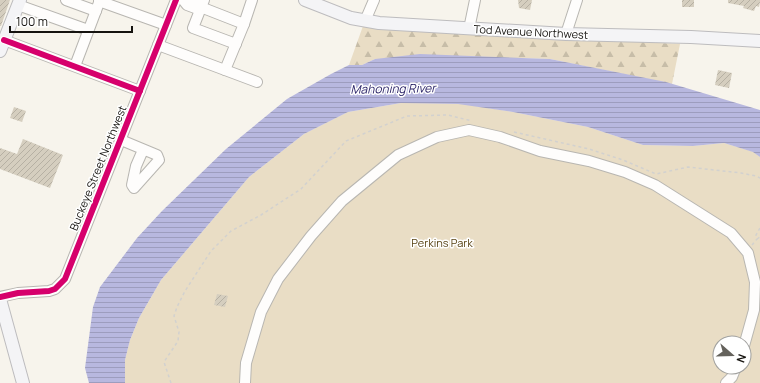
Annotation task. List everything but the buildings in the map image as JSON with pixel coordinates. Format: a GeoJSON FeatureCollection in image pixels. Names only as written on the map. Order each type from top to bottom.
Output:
{"type":"FeatureCollection","features":[{"type":"Feature","properties":{"kind":"main road","name":"Tod Avenue Northwest"},"geometry":{"type":"LineString","coordinates":[[306,0],[351,18],[379,24],[566,34],[691,37],[760,41]]}},
{"type":"Feature","properties":{"kind":"main road"},"geometry":{"type":"LineString","coordinates":[[2,45],[19,2]]}},
{"type":"Feature","properties":{"kind":"main road"},"geometry":{"type":"LineString","coordinates":[[0,298],[23,383]]}},
{"type":"Feature","properties":{"kind":"street"},"geometry":{"type":"LineString","coordinates":[[184,0],[187,5],[195,8],[201,5]]}},
{"type":"Feature","properties":{"kind":"street","name":"Buckeye Street Northwest"},"geometry":{"type":"LineString","coordinates":[[0,298],[18,294],[49,291],[55,289],[65,279],[166,25],[184,0]]}},
{"type":"Feature","properties":{"kind":"street"},"geometry":{"type":"LineString","coordinates":[[225,70],[244,24],[251,0]]}},
{"type":"Feature","properties":{"kind":"street"},"geometry":{"type":"LineString","coordinates":[[366,21],[374,0]]}},
{"type":"Feature","properties":{"kind":"street"},"geometry":{"type":"LineString","coordinates":[[469,29],[475,0]]}},
{"type":"Feature","properties":{"kind":"street"},"geometry":{"type":"LineString","coordinates":[[566,34],[577,0]]}},
{"type":"Feature","properties":{"kind":"street"},"geometry":{"type":"LineString","coordinates":[[72,1],[96,11]]}},
{"type":"Feature","properties":{"kind":"street"},"geometry":{"type":"LineString","coordinates":[[75,66],[100,1],[166,25]]}},
{"type":"Feature","properties":{"kind":"street"},"geometry":{"type":"LineString","coordinates":[[19,2],[88,30]]}},
{"type":"Feature","properties":{"kind":"street"},"geometry":{"type":"LineString","coordinates":[[201,5],[244,24]]}},
{"type":"Feature","properties":{"kind":"street"},"geometry":{"type":"LineString","coordinates":[[201,5],[193,28],[236,44]]}},
{"type":"Feature","properties":{"kind":"street"},"geometry":{"type":"LineString","coordinates":[[2,45],[75,66],[140,91]]}},
{"type":"Feature","properties":{"kind":"street"},"geometry":{"type":"LineString","coordinates":[[158,45],[257,82]]}},
{"type":"Feature","properties":{"kind":"street"},"geometry":{"type":"LineString","coordinates":[[245,383],[246,363],[261,312],[278,279],[326,219],[342,201],[398,155],[437,137],[469,130],[500,137],[540,151],[589,161],[625,172],[656,185],[731,232],[748,253],[755,282],[754,310],[747,335]]}},
{"type":"Feature","properties":{"kind":"street"},"geometry":{"type":"LineString","coordinates":[[120,140],[143,150]]}},
{"type":"Feature","properties":{"kind":"street"},"geometry":{"type":"LineString","coordinates":[[726,383],[733,375]]}},
{"type":"Feature","properties":{"kind":"path"},"geometry":{"type":"LineString","coordinates":[[171,383],[164,362],[178,341],[179,332],[174,316],[177,307],[211,251],[230,231],[301,189],[346,141],[407,116],[448,115],[474,121]]}},
{"type":"Feature","properties":{"kind":"path"},"geometry":{"type":"LineString","coordinates":[[510,130],[623,160],[656,174],[688,167],[741,173],[760,178]]}},
{"type":"Feature","properties":{"kind":"path"},"geometry":{"type":"LineString","coordinates":[[760,228],[756,235],[757,239],[760,237]]}},
{"type":"Feature","properties":{"kind":"green space"},"geometry":{"type":"Polygon","coordinates":[[[363,26],[374,29],[680,44],[672,84],[550,59],[496,57],[375,59],[362,65],[349,65],[363,26]]]}},
{"type":"Feature","properties":{"kind":"green space","name":"Perkins Park"},"geometry":{"type":"Polygon","coordinates":[[[401,103],[458,103],[588,127],[643,145],[693,146],[724,143],[754,152],[760,157],[760,383],[125,383],[125,360],[130,340],[139,318],[161,280],[249,177],[304,134],[348,112],[401,103]]]}},
{"type":"Feature","properties":{"kind":"water","name":"Mahoning River"},"geometry":{"type":"Polygon","coordinates":[[[420,54],[550,59],[666,82],[760,110],[760,157],[753,152],[724,143],[693,146],[643,145],[588,127],[513,112],[458,104],[401,103],[348,112],[304,134],[249,177],[161,280],[139,318],[130,340],[125,360],[125,383],[89,383],[85,368],[93,307],[100,287],[137,238],[162,211],[226,149],[287,99],[349,65],[362,65],[375,59],[420,54]]]}},
{"type":"Feature","properties":{"kind":"cycle path"},"geometry":{"type":"LineString","coordinates":[[0,297],[18,293],[49,291],[55,289],[65,279],[176,0]]}},
{"type":"Feature","properties":{"kind":"cycle path"},"geometry":{"type":"LineString","coordinates":[[4,40],[140,91]]}}]}
